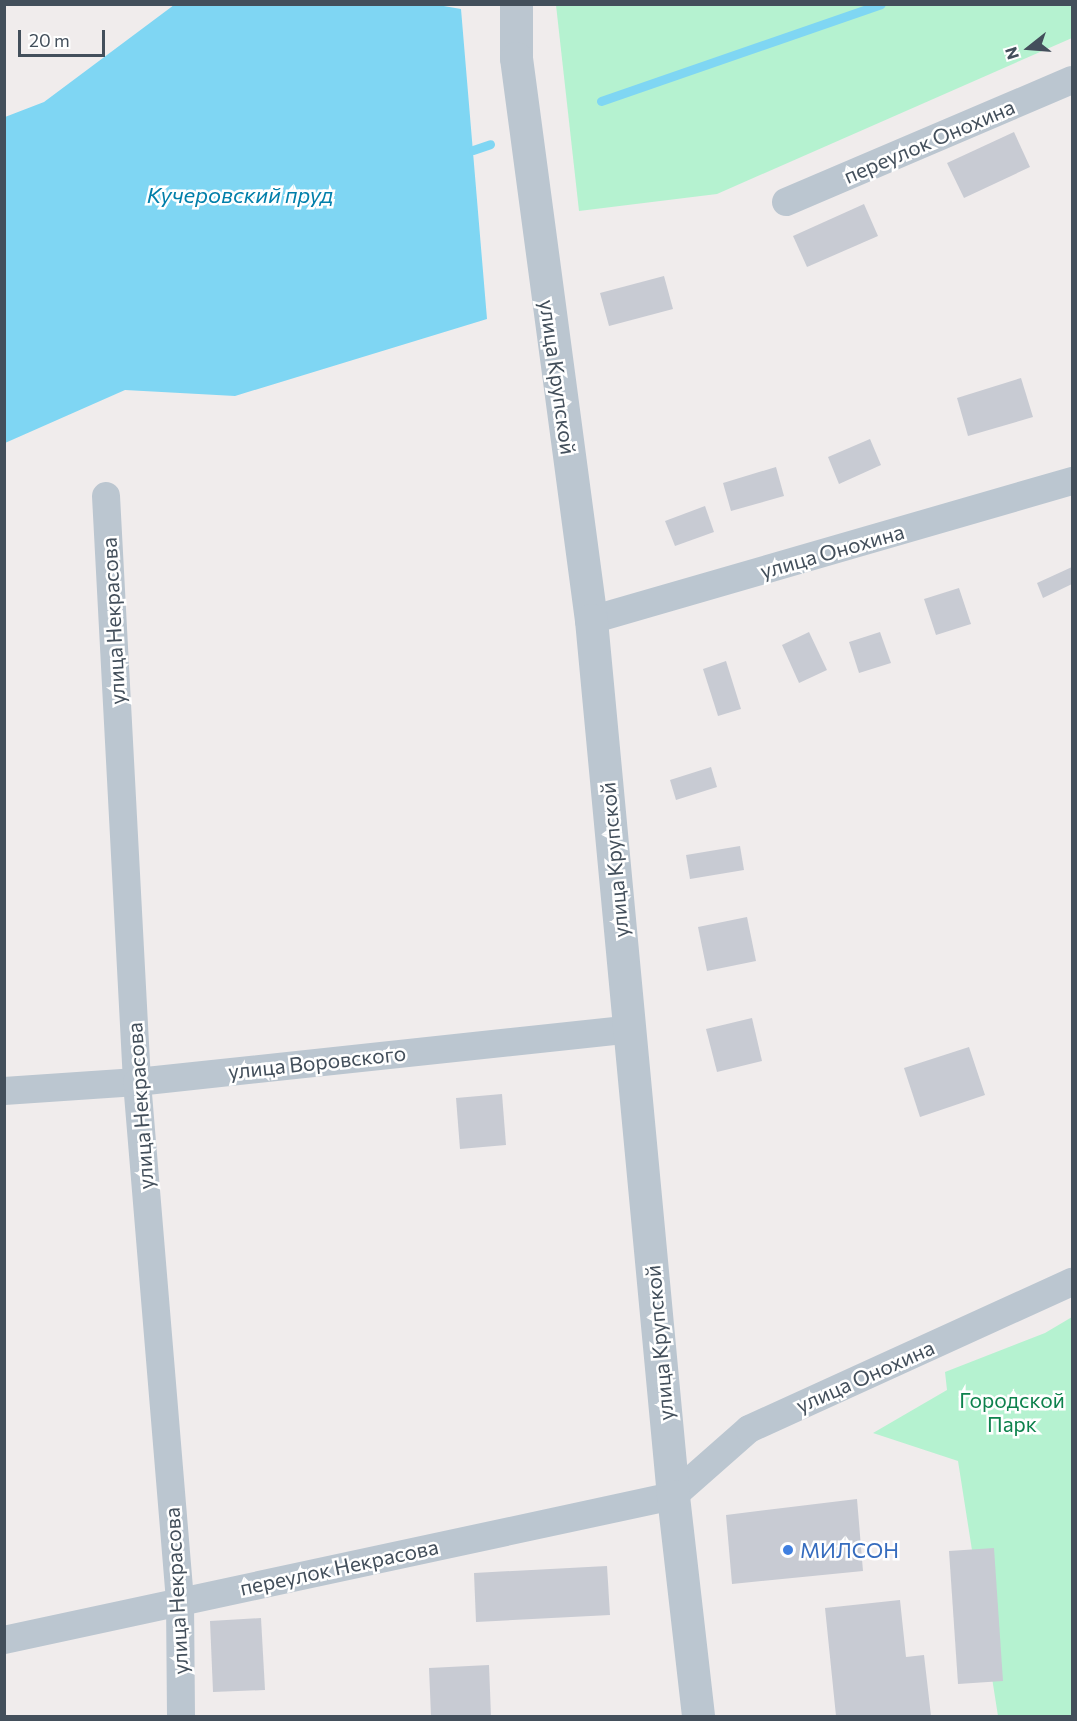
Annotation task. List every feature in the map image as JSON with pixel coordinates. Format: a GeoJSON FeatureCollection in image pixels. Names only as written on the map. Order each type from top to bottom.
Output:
{"type":"FeatureCollection","features":[{"type":"Feature","properties":{"kind":"street","name":"улица Крупской"},"geometry":{"type":"LineString","coordinates":[[516,4],[516,58],[591,620],[674,1496],[698,1716]]}},
{"type":"Feature","properties":{"kind":"street","name":"переулок Онохина"},"geometry":{"type":"LineString","coordinates":[[786,202],[1072,81]]}},
{"type":"Feature","properties":{"kind":"street","name":"улица Онохина"},"geometry":{"type":"LineString","coordinates":[[591,620],[1072,481]]}},
{"type":"Feature","properties":{"kind":"street","name":"улица Некрасова"},"geometry":{"type":"LineString","coordinates":[[106,496],[137,1082],[180,1601],[181,1716]]}},
{"type":"Feature","properties":{"kind":"street","name":"улица Воровского"},"geometry":{"type":"LineString","coordinates":[[4,1091],[137,1082],[630,1029]]}},
{"type":"Feature","properties":{"kind":"street","name":"улица Онохина"},"geometry":{"type":"LineString","coordinates":[[674,1496],[749,1428],[1072,1282]]}},
{"type":"Feature","properties":{"kind":"street","name":"переулок Некрасова"},"geometry":{"type":"LineString","coordinates":[[4,1640],[674,1496]]}},
{"type":"Feature","properties":{"kind":"green space"},"geometry":{"type":"Polygon","coordinates":[[[556,5],[1072,5],[1072,38],[717,194],[579,211],[556,5]]]}},
{"type":"Feature","properties":{"kind":"green space","name":"Городской Парк"},"geometry":{"type":"Polygon","coordinates":[[[1072,1317],[1072,1716],[998,1716],[958,1461],[873,1433],[947,1390],[945,1372],[1045,1333],[1072,1317]]]}},
{"type":"Feature","properties":{"kind":"water","name":"Кучеровский пруд"},"geometry":{"type":"Polygon","coordinates":[[[432,4],[461,9],[487,319],[235,396],[125,390],[5,443],[5,117],[44,102],[174,5],[432,4]]]}},
{"type":"Feature","properties":{"kind":"building"},"geometry":{"type":"Polygon","coordinates":[[[1014,132],[1030,167],[964,198],[947,163],[1014,132]]]}},
{"type":"Feature","properties":{"kind":"building"},"geometry":{"type":"Polygon","coordinates":[[[864,204],[878,236],[807,267],[793,236],[864,204]]]}},
{"type":"Feature","properties":{"kind":"building"},"geometry":{"type":"Polygon","coordinates":[[[664,276],[673,309],[609,326],[600,293],[664,276]]]}},
{"type":"Feature","properties":{"kind":"building"},"geometry":{"type":"Polygon","coordinates":[[[1021,378],[1033,417],[968,436],[957,398],[1021,378]]]}},
{"type":"Feature","properties":{"kind":"building"},"geometry":{"type":"Polygon","coordinates":[[[870,439],[881,465],[839,484],[828,457],[870,439]]]}},
{"type":"Feature","properties":{"kind":"building"},"geometry":{"type":"Polygon","coordinates":[[[776,467],[784,496],[731,511],[723,483],[776,467]]]}},
{"type":"Feature","properties":{"kind":"building"},"geometry":{"type":"Polygon","coordinates":[[[705,506],[714,532],[675,546],[665,521],[705,506]]]}},
{"type":"Feature","properties":{"kind":"building"},"geometry":{"type":"Polygon","coordinates":[[[1072,567],[1072,584],[1043,598],[1037,583],[1072,567]]]}},
{"type":"Feature","properties":{"kind":"building"},"geometry":{"type":"Polygon","coordinates":[[[959,588],[971,624],[936,635],[924,599],[959,588]]]}},
{"type":"Feature","properties":{"kind":"building"},"geometry":{"type":"Polygon","coordinates":[[[809,632],[827,670],[799,683],[782,645],[809,632]]]}},
{"type":"Feature","properties":{"kind":"building"},"geometry":{"type":"Polygon","coordinates":[[[880,632],[891,663],[859,673],[849,642],[880,632]]]}},
{"type":"Feature","properties":{"kind":"building"},"geometry":{"type":"Polygon","coordinates":[[[726,661],[741,709],[718,716],[703,669],[726,661]]]}},
{"type":"Feature","properties":{"kind":"building"},"geometry":{"type":"Polygon","coordinates":[[[711,767],[717,787],[676,800],[670,780],[711,767]]]}},
{"type":"Feature","properties":{"kind":"building"},"geometry":{"type":"Polygon","coordinates":[[[740,846],[744,870],[690,879],[686,855],[740,846]]]}},
{"type":"Feature","properties":{"kind":"building"},"geometry":{"type":"Polygon","coordinates":[[[747,917],[756,961],[707,971],[698,927],[747,917]]]}},
{"type":"Feature","properties":{"kind":"building"},"geometry":{"type":"Polygon","coordinates":[[[752,1018],[762,1061],[717,1072],[706,1029],[752,1018]]]}},
{"type":"Feature","properties":{"kind":"building"},"geometry":{"type":"Polygon","coordinates":[[[969,1047],[985,1095],[920,1117],[904,1068],[969,1047]]]}},
{"type":"Feature","properties":{"kind":"building"},"geometry":{"type":"Polygon","coordinates":[[[502,1094],[506,1145],[460,1149],[456,1098],[502,1094]]]}},
{"type":"Feature","properties":{"kind":"building"},"geometry":{"type":"Polygon","coordinates":[[[857,1499],[863,1571],[732,1584],[726,1515],[857,1499]]]}},
{"type":"Feature","properties":{"kind":"building"},"geometry":{"type":"Polygon","coordinates":[[[994,1548],[1003,1681],[958,1684],[949,1551],[994,1548]]]}},
{"type":"Feature","properties":{"kind":"building"},"geometry":{"type":"Polygon","coordinates":[[[607,1566],[610,1615],[476,1622],[474,1573],[607,1566]]]}},
{"type":"Feature","properties":{"kind":"building"},"geometry":{"type":"Polygon","coordinates":[[[900,1600],[906,1657],[924,1655],[931,1716],[836,1716],[825,1608],[900,1600]]]}},
{"type":"Feature","properties":{"kind":"building"},"geometry":{"type":"Polygon","coordinates":[[[261,1618],[265,1690],[213,1692],[210,1621],[261,1618]]]}},
{"type":"Feature","properties":{"kind":"building"},"geometry":{"type":"Polygon","coordinates":[[[489,1665],[491,1716],[431,1716],[429,1668],[489,1665]]]}},
{"type":"Feature","properties":{"kind":"waterway"},"geometry":{"type":"LineString","coordinates":[[601,101],[881,4]]}},
{"type":"Feature","properties":{"kind":"waterway"},"geometry":{"type":"LineString","coordinates":[[473,150],[490,144]]}},
{"type":"Feature","properties":{"kind":"place","name":"МИЛСОН"},"geometry":{"type":"Point","coordinates":[788,1550]}}]}
